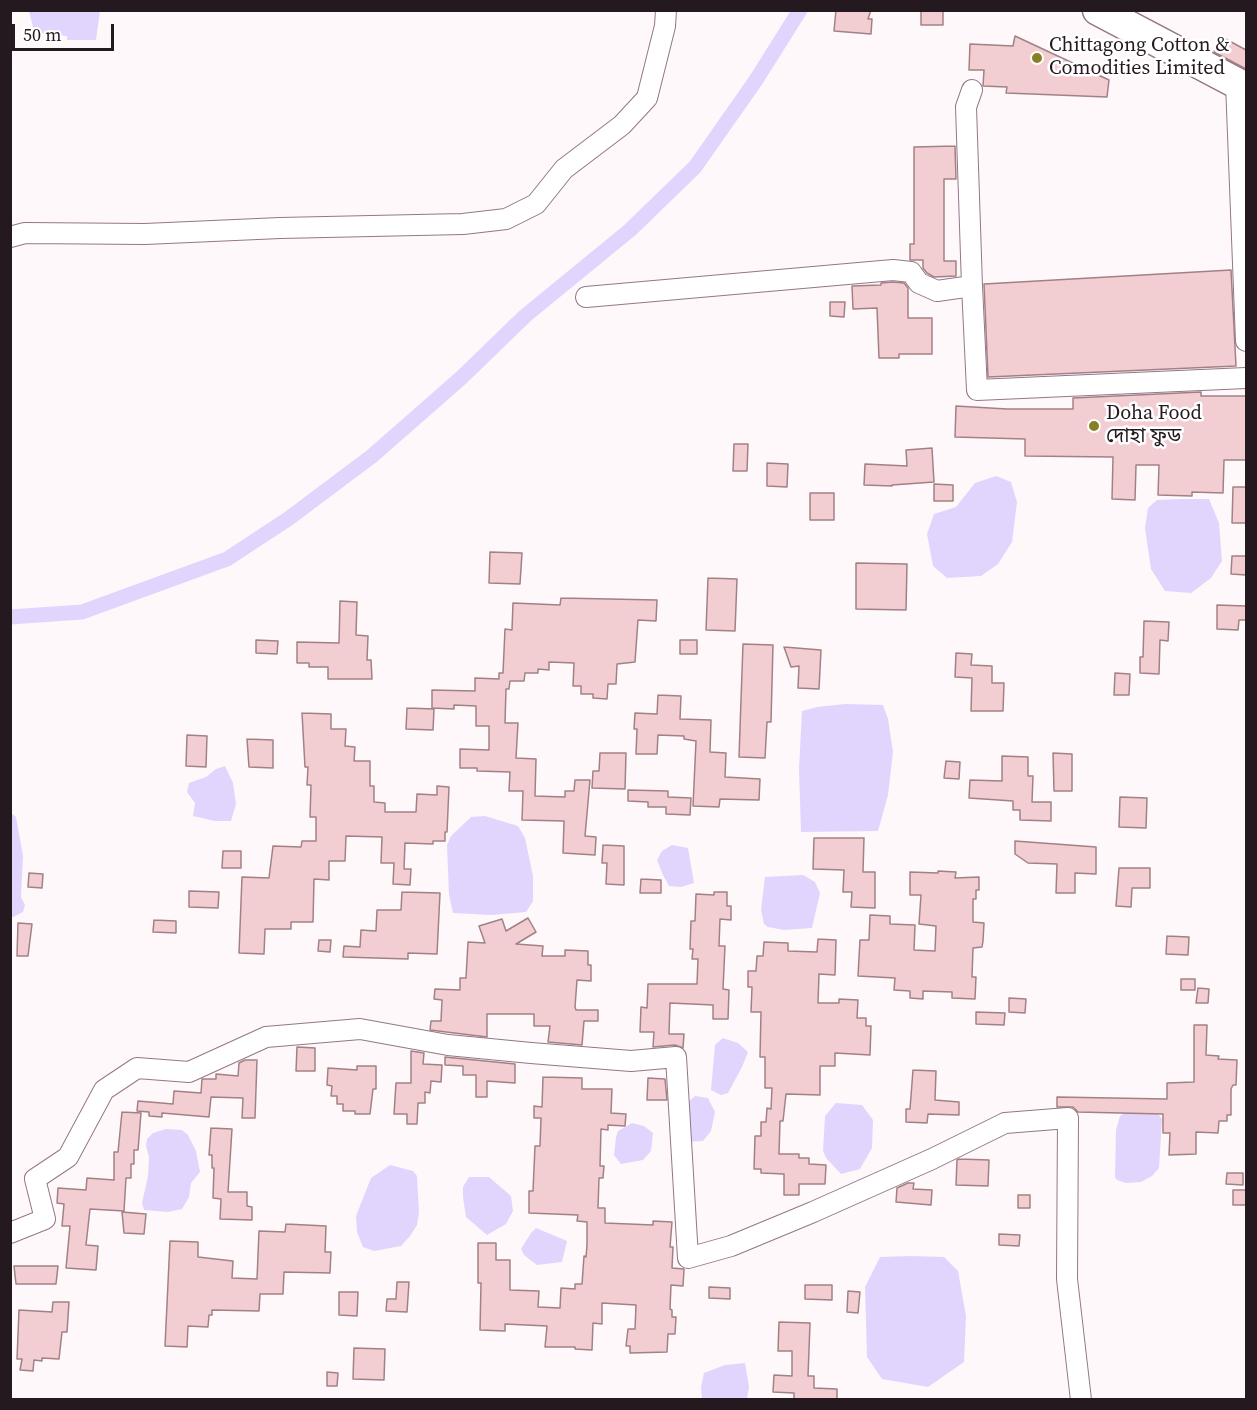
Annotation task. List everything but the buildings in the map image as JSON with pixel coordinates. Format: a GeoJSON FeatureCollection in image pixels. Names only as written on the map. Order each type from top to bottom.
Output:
{"type":"FeatureCollection","features":[{"type":"Feature","properties":{"kind":"highway"},"geometry":{"type":"LineString","coordinates":[[1098,10],[1241,86]]}},
{"type":"Feature","properties":{"kind":"street"},"geometry":{"type":"LineString","coordinates":[[10,237],[25,232],[145,234],[463,224],[506,219],[536,204],[564,169],[622,125],[647,98],[665,26],[666,10]]}},
{"type":"Feature","properties":{"kind":"street"},"geometry":{"type":"LineString","coordinates":[[1241,86],[1246,340]]}},
{"type":"Feature","properties":{"kind":"street"},"geometry":{"type":"LineString","coordinates":[[972,90],[966,107],[976,390],[1246,378]]}},
{"type":"Feature","properties":{"kind":"street"},"geometry":{"type":"LineString","coordinates":[[586,297],[893,270],[911,272],[919,283],[937,291],[972,286]]}},
{"type":"Feature","properties":{"kind":"street"},"geometry":{"type":"LineString","coordinates":[[10,1233],[45,1219],[35,1179],[68,1157],[104,1090],[137,1068],[189,1072],[266,1037],[360,1029],[448,1045],[531,1053],[631,1061],[676,1057],[688,1258],[731,1246],[813,1212],[932,1159],[1005,1123],[1068,1118],[1067,1279],[1081,1400]]}},
{"type":"Feature","properties":{"kind":"shaded area"},"geometry":{"type":"Polygon","coordinates":[[[29,11],[100,11],[96,40],[67,40],[67,36],[40,33],[33,27],[29,11]]]}},
{"type":"Feature","properties":{"kind":"shaded area"},"geometry":{"type":"Polygon","coordinates":[[[996,476],[1011,482],[1017,502],[1012,542],[998,564],[981,576],[947,578],[933,566],[927,534],[934,514],[956,507],[975,483],[996,476]]]}},
{"type":"Feature","properties":{"kind":"shaded area"},"geometry":{"type":"Polygon","coordinates":[[[1209,499],[1219,523],[1222,561],[1211,578],[1191,593],[1165,591],[1151,569],[1145,528],[1148,508],[1157,500],[1209,499]]]}},
{"type":"Feature","properties":{"kind":"shaded area"},"geometry":{"type":"Polygon","coordinates":[[[845,704],[883,705],[888,719],[893,752],[888,795],[878,831],[801,832],[799,769],[802,711],[845,704]]]}},
{"type":"Feature","properties":{"kind":"shaded area"},"geometry":{"type":"Polygon","coordinates":[[[225,766],[233,783],[236,804],[231,821],[215,821],[193,816],[195,803],[187,792],[189,783],[206,777],[216,769],[225,766]]]}},
{"type":"Feature","properties":{"kind":"shaded area"},"geometry":{"type":"Polygon","coordinates":[[[11,813],[16,817],[23,856],[21,897],[25,905],[23,912],[11,918],[11,813]]]}},
{"type":"Feature","properties":{"kind":"shaded area"},"geometry":{"type":"Polygon","coordinates":[[[485,816],[518,826],[525,838],[533,876],[533,901],[526,912],[491,915],[453,913],[449,895],[447,845],[451,836],[471,817],[485,816]]]}},
{"type":"Feature","properties":{"kind":"shaded area"},"geometry":{"type":"Polygon","coordinates":[[[672,845],[688,848],[694,883],[681,887],[669,886],[657,860],[662,851],[672,845]]]}},
{"type":"Feature","properties":{"kind":"shaded area"},"geometry":{"type":"Polygon","coordinates":[[[803,875],[815,882],[820,893],[812,928],[784,930],[768,927],[764,924],[761,910],[765,877],[803,875]]]}},
{"type":"Feature","properties":{"kind":"shaded area"},"geometry":{"type":"Polygon","coordinates":[[[723,1038],[738,1043],[748,1052],[728,1093],[721,1095],[711,1090],[715,1045],[723,1038]]]}},
{"type":"Feature","properties":{"kind":"shaded area"},"geometry":{"type":"Polygon","coordinates":[[[695,1096],[708,1098],[715,1112],[711,1131],[703,1141],[686,1142],[687,1103],[695,1096]]]}},
{"type":"Feature","properties":{"kind":"shaded area"},"geometry":{"type":"Polygon","coordinates":[[[836,1103],[862,1105],[873,1120],[872,1148],[860,1169],[841,1174],[826,1158],[823,1151],[825,1116],[836,1103]]]}},
{"type":"Feature","properties":{"kind":"shaded area"},"geometry":{"type":"Polygon","coordinates":[[[1124,1113],[1158,1114],[1162,1119],[1159,1168],[1152,1176],[1141,1182],[1126,1183],[1115,1177],[1116,1130],[1120,1116],[1124,1113]]]}},
{"type":"Feature","properties":{"kind":"shaded area"},"geometry":{"type":"Polygon","coordinates":[[[632,1123],[644,1126],[653,1133],[651,1151],[643,1160],[621,1164],[614,1155],[616,1137],[618,1131],[632,1123]]]}},
{"type":"Feature","properties":{"kind":"shaded area"},"geometry":{"type":"Polygon","coordinates":[[[166,1129],[182,1130],[188,1135],[196,1151],[200,1172],[191,1183],[189,1197],[182,1209],[168,1212],[144,1210],[142,1203],[148,1176],[149,1157],[147,1139],[153,1133],[166,1129]]]}},
{"type":"Feature","properties":{"kind":"shaded area"},"geometry":{"type":"Polygon","coordinates":[[[390,1165],[413,1171],[417,1176],[419,1212],[417,1225],[401,1246],[374,1251],[363,1247],[357,1232],[356,1216],[371,1178],[390,1165]]]}},
{"type":"Feature","properties":{"kind":"shaded area"},"geometry":{"type":"Polygon","coordinates":[[[469,1177],[489,1177],[511,1196],[513,1211],[506,1224],[487,1235],[466,1217],[463,1187],[469,1177]]]}},
{"type":"Feature","properties":{"kind":"shaded area"},"geometry":{"type":"Polygon","coordinates":[[[536,1228],[567,1241],[562,1262],[537,1265],[524,1255],[521,1249],[536,1228]]]}},
{"type":"Feature","properties":{"kind":"shaded area"},"geometry":{"type":"Polygon","coordinates":[[[880,1257],[944,1257],[958,1271],[966,1316],[964,1362],[928,1387],[882,1379],[867,1357],[865,1287],[880,1257]]]}},
{"type":"Feature","properties":{"kind":"shaded area"},"geometry":{"type":"Polygon","coordinates":[[[745,1363],[749,1387],[747,1399],[702,1399],[701,1387],[704,1373],[725,1365],[745,1363]]]}},
{"type":"Feature","properties":{"kind":"waterway"},"geometry":{"type":"LineString","coordinates":[[10,617],[82,612],[227,559],[288,519],[372,456],[461,378],[525,316],[630,230],[695,167],[756,80],[800,10]]}},
{"type":"Feature","properties":{"kind":"place","name":"Chittagong Cotton & Comodities Limited"},"geometry":{"type":"Point","coordinates":[1037,58]}},
{"type":"Feature","properties":{"kind":"place","name":"Doha Food দোহা ফুড"},"geometry":{"type":"Point","coordinates":[1094,426]}}]}
